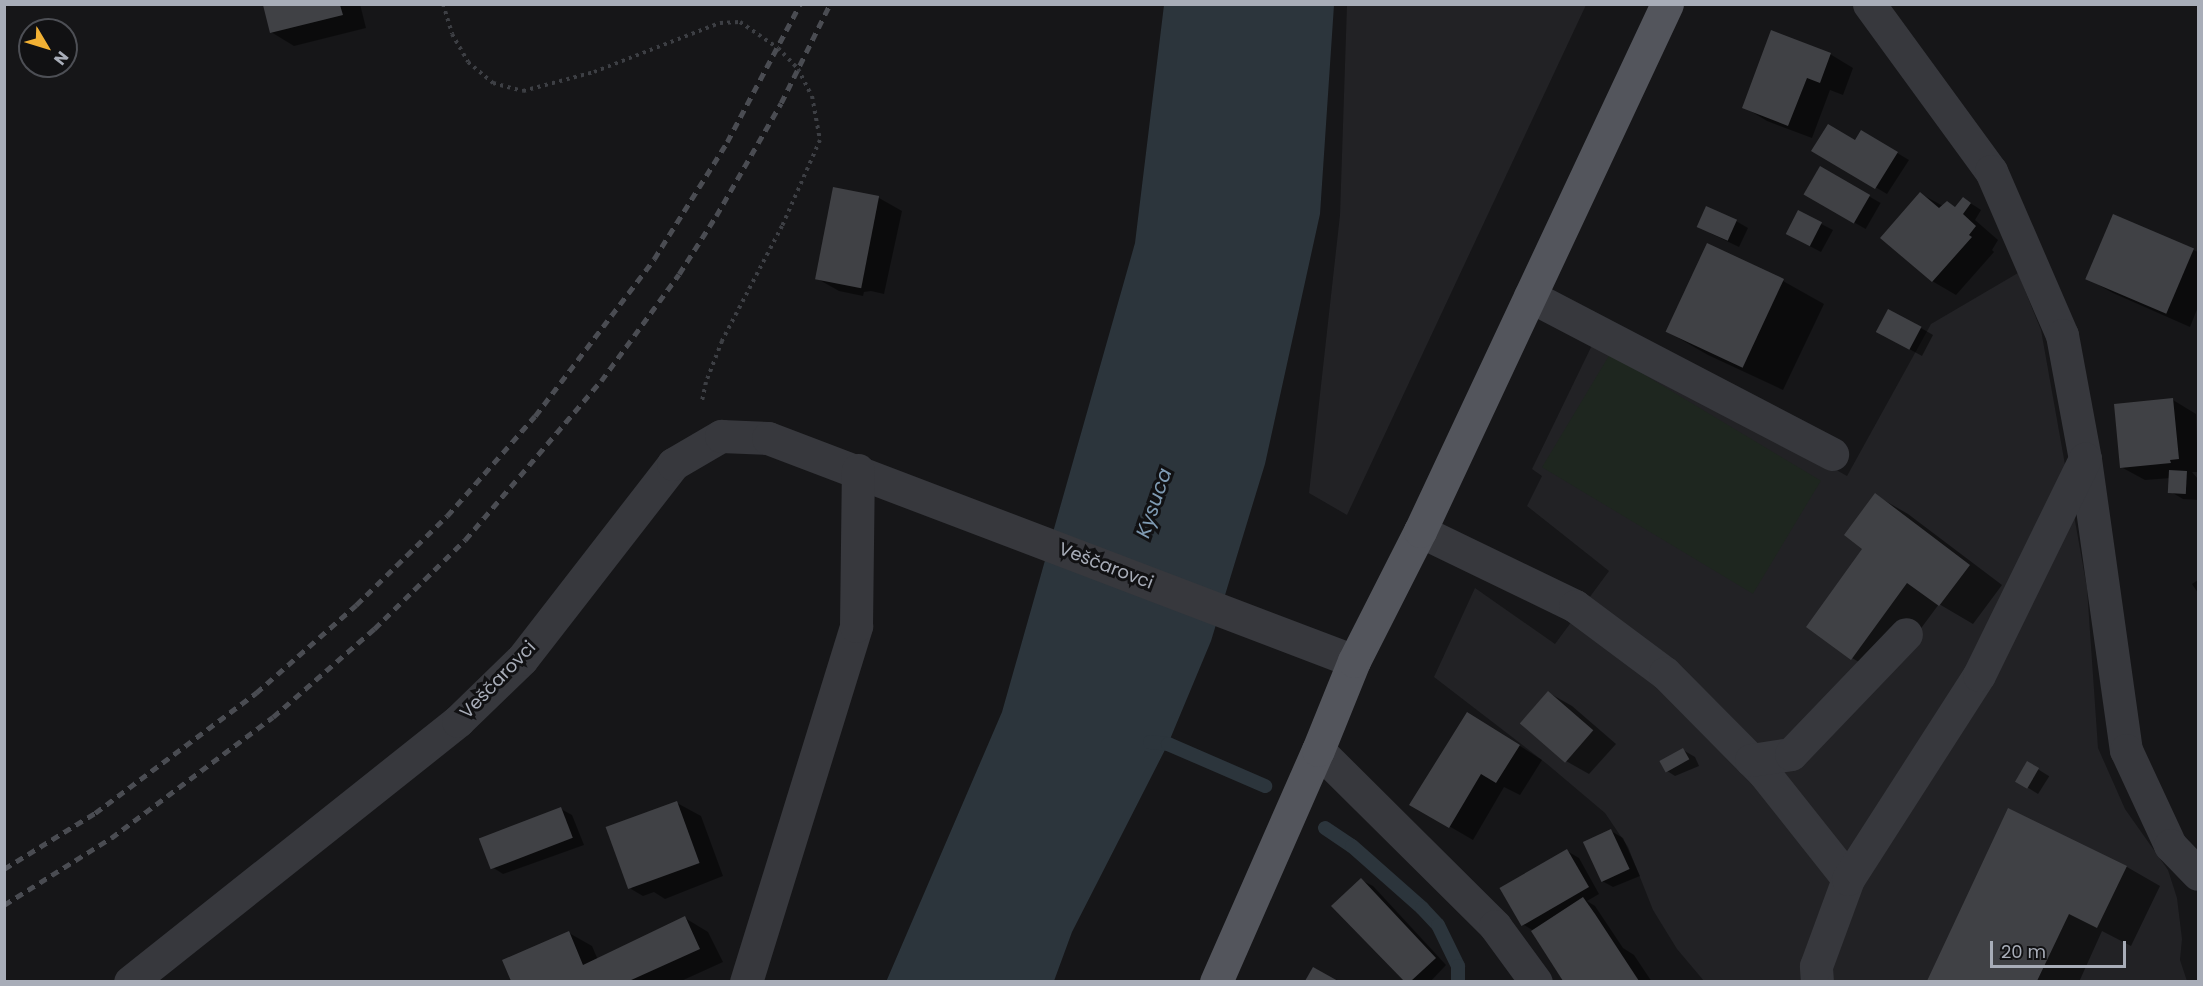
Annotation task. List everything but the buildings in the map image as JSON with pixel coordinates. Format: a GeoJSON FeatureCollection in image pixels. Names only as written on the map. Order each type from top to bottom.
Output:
{"type":"FeatureCollection","features":[{"type":"Feature","properties":{"kind":"main road"},"geometry":{"type":"LineString","coordinates":[[1216,981],[1318,750],[1354,661],[1420,531],[1667,4]]}},
{"type":"Feature","properties":{"kind":"street"},"geometry":{"type":"LineString","coordinates":[[1869,4],[1990,171],[2062,335],[2085,459],[2126,750],[2170,845],[2199,874]]}},
{"type":"Feature","properties":{"kind":"street"},"geometry":{"type":"LineString","coordinates":[[1530,296],[1832,454]]}},
{"type":"Feature","properties":{"kind":"street","name":"Veščarovci"},"geometry":{"type":"LineString","coordinates":[[130,981],[458,721],[522,659],[673,464],[721,436],[768,438],[858,470],[1354,661]]}},
{"type":"Feature","properties":{"kind":"street"},"geometry":{"type":"LineString","coordinates":[[1817,981],[1816,966],[1848,879],[1979,675],[2085,459]]}},
{"type":"Feature","properties":{"kind":"street"},"geometry":{"type":"LineString","coordinates":[[746,981],[856,626],[858,470]]}},
{"type":"Feature","properties":{"kind":"street"},"geometry":{"type":"LineString","coordinates":[[1420,531],[1575,606],[1665,673],[1751,760],[1848,879]]}},
{"type":"Feature","properties":{"kind":"street"},"geometry":{"type":"LineString","coordinates":[[1751,760],[1791,754],[1906,634]]}},
{"type":"Feature","properties":{"kind":"street"},"geometry":{"type":"LineString","coordinates":[[1318,750],[1495,926],[1536,981]]}},
{"type":"Feature","properties":{"kind":"path"},"geometry":{"type":"LineString","coordinates":[[443,4],[452,34],[468,62],[493,83],[523,91],[594,72],[720,23],[740,22],[778,48],[798,69],[812,96],[820,140],[782,226],[722,341],[706,382],[700,411],[702,447]]}},
{"type":"Feature","properties":{"kind":"shaded area"},"geometry":{"type":"Polygon","coordinates":[[[1347,5],[1586,5],[1347,515],[1309,493],[1340,215],[1347,5]]]}},
{"type":"Feature","properties":{"kind":"shaded area"},"geometry":{"type":"Polygon","coordinates":[[[2018,273],[2041,330],[2087,588],[2098,748],[2125,809],[2168,870],[2177,898],[2182,939],[2180,960],[2187,981],[1704,981],[1677,949],[1653,910],[1628,847],[1605,813],[1547,764],[1434,677],[1475,588],[1555,644],[1609,571],[1527,506],[1542,476],[1532,469],[1595,339],[1745,418],[1847,476],[1931,324],[2018,273]]]}},
{"type":"Feature","properties":{"kind":"shaded area"},"geometry":{"type":"Polygon","coordinates":[[[1610,354],[1821,481],[1753,594],[1542,467],[1610,354]]]}},
{"type":"Feature","properties":{"kind":"water","name":"Kysuca"},"geometry":{"type":"Polygon","coordinates":[[[1164,5],[1334,5],[1320,214],[1265,464],[1211,641],[1168,744],[1072,932],[1054,981],[886,982],[1002,712],[1135,243],[1164,5]]]}},
{"type":"Feature","properties":{"kind":"waterway"},"geometry":{"type":"LineString","coordinates":[[1150,742],[1168,744],[1265,786]]}},
{"type":"Feature","properties":{"kind":"waterway"},"geometry":{"type":"LineString","coordinates":[[1325,828],[1352,846],[1438,925],[1458,966],[1458,982]]}},
{"type":"Feature","properties":{"kind":"railway"},"geometry":{"type":"LineString","coordinates":[[4,869],[95,813],[256,693],[356,605],[447,516],[535,416],[654,259],[727,142],[800,4]]}},
{"type":"Feature","properties":{"kind":"railway"},"geometry":{"type":"LineString","coordinates":[[4,905],[111,838],[273,717],[374,629],[465,540],[601,381],[679,274],[716,216],[781,103],[830,4]]}}]}
